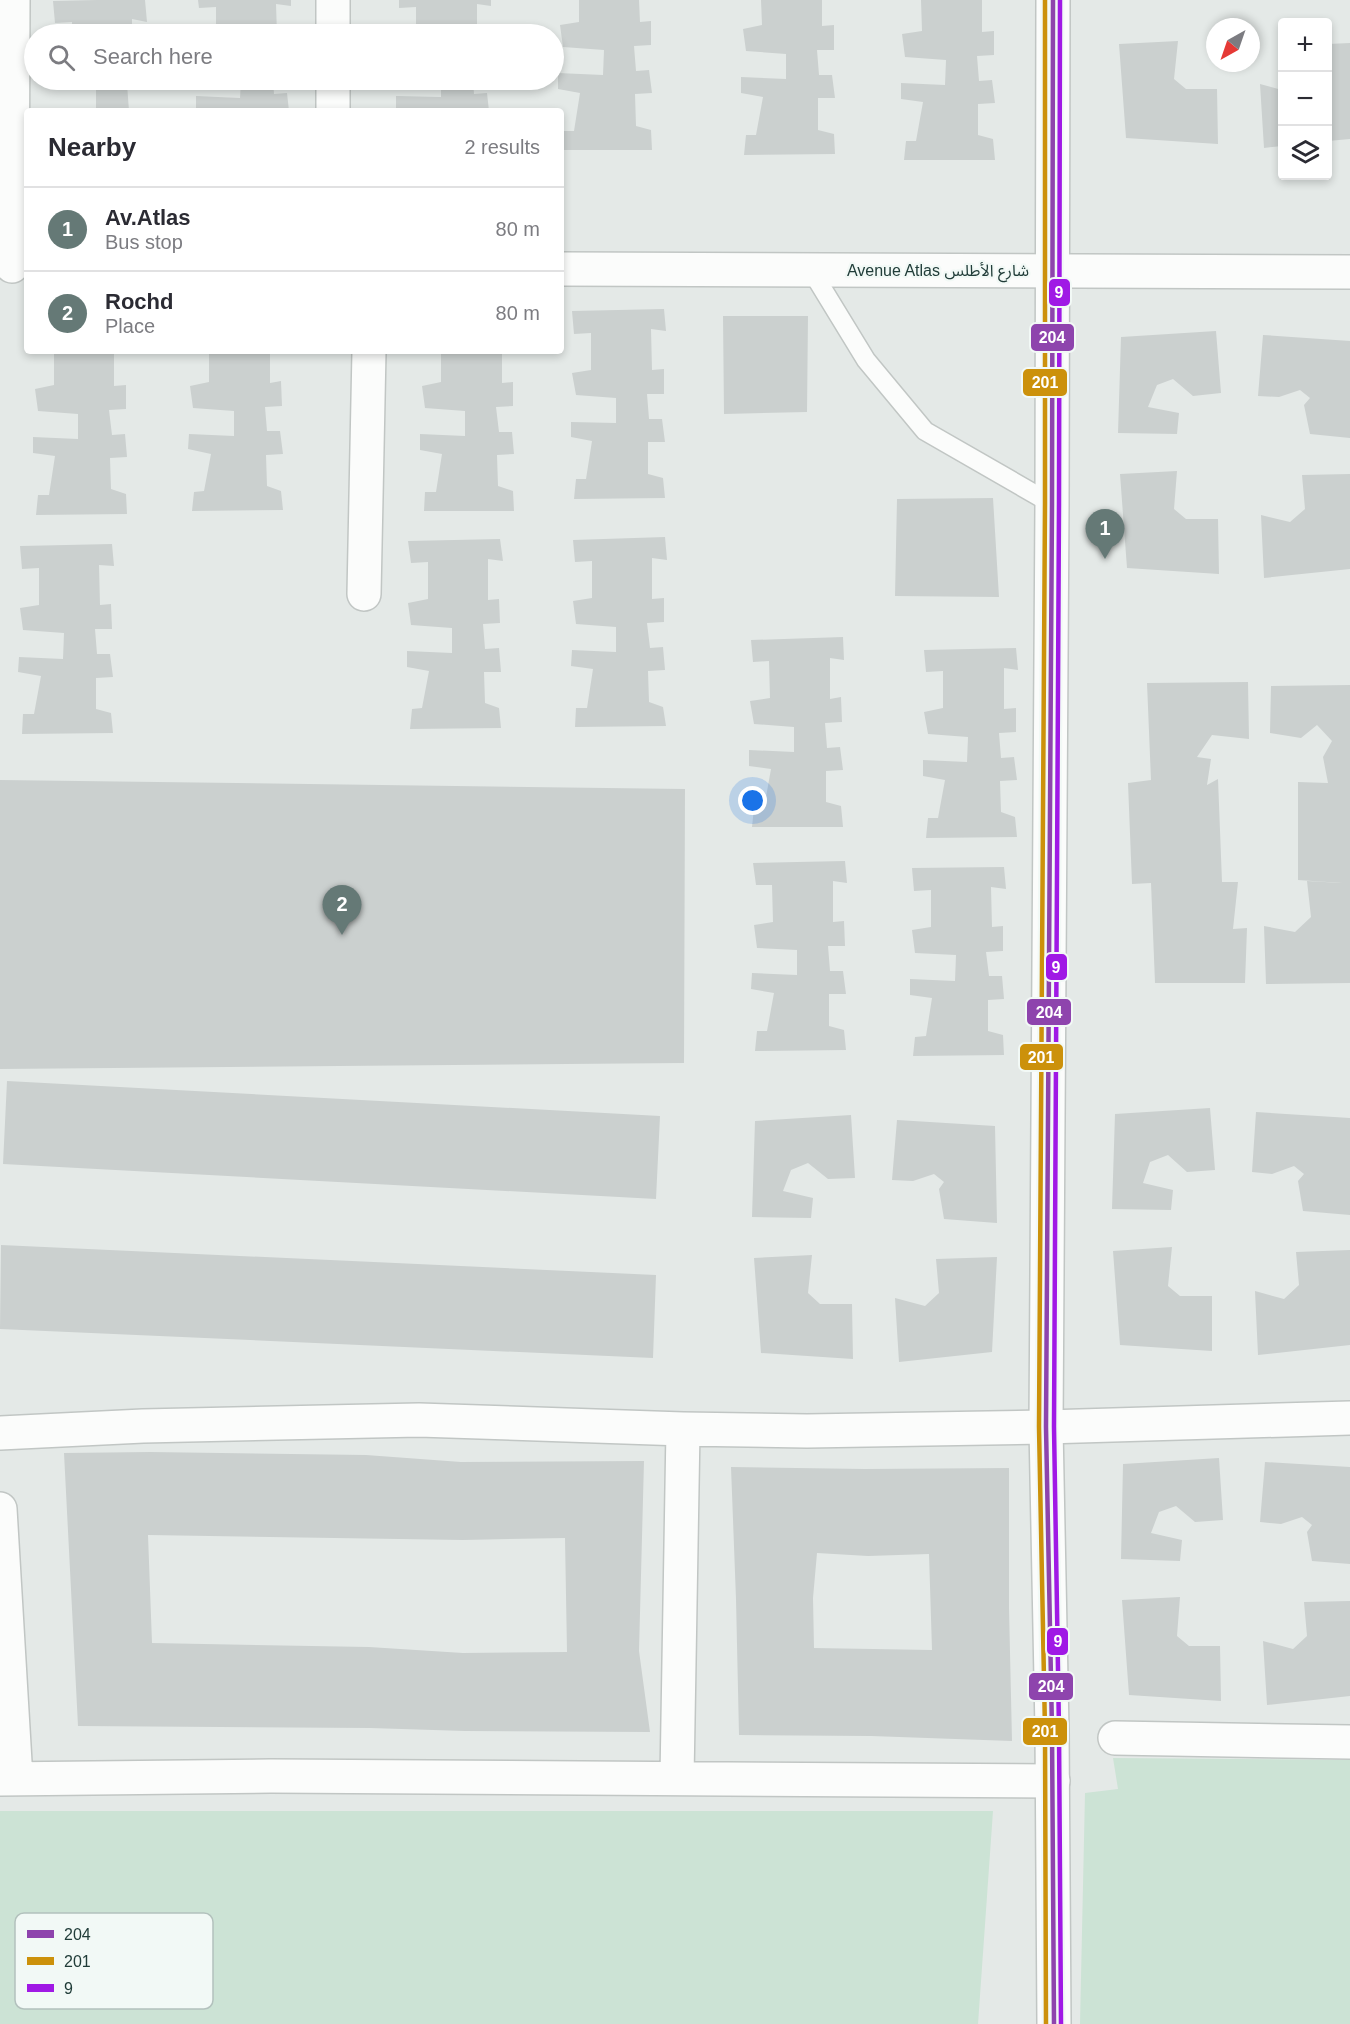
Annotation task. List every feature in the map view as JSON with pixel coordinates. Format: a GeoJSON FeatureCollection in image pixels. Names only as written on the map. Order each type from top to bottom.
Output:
{"type":"FeatureCollection","features":[{"type":"Feature","properties":{"kind":"street"},"geometry":{"type":"LineString","coordinates":[[13,0],[13,266]]}},
{"type":"Feature","properties":{"kind":"street"},"geometry":{"type":"LineString","coordinates":[[333,0],[333,24]]}},
{"type":"Feature","properties":{"kind":"street"},"geometry":{"type":"LineString","coordinates":[[1053,0],[1046,1428],[1053,1781],[1054,2024]]}},
{"type":"Feature","properties":{"kind":"street"},"geometry":{"type":"LineString","coordinates":[[333,90],[333,108]]}},
{"type":"Feature","properties":{"kind":"street","name":"Avenue Atlas شارع الأطلس"},"geometry":{"type":"LineString","coordinates":[[564,269],[1350,272]]}},
{"type":"Feature","properties":{"kind":"street"},"geometry":{"type":"LineString","coordinates":[[364,594],[369,354]]}},
{"type":"Feature","properties":{"kind":"street"},"geometry":{"type":"LineString","coordinates":[[0,1433],[142,1426],[419,1420],[683,1430],[807,1431],[1046,1428],[1350,1418]]}},
{"type":"Feature","properties":{"kind":"street"},"geometry":{"type":"LineString","coordinates":[[677,1778],[683,1430]]}},
{"type":"Feature","properties":{"kind":"street"},"geometry":{"type":"LineString","coordinates":[[0,1509],[8,1779],[260,1776],[1053,1781]]}},
{"type":"Feature","properties":{"kind":"street"},"geometry":{"type":"LineString","coordinates":[[1115,1738],[1350,1742]]}},
{"type":"Feature","properties":{"kind":"lane"},"geometry":{"type":"LineString","coordinates":[[811,270],[866,360],[925,430],[1052,504]]}},
{"type":"Feature","properties":{"kind":"green space"},"geometry":{"type":"Polygon","coordinates":[[[1113,1758],[1350,1760],[1350,2024],[1080,2024],[1085,1793],[1118,1789],[1113,1758]]]}},
{"type":"Feature","properties":{"kind":"green space"},"geometry":{"type":"Polygon","coordinates":[[[0,1811],[993,1811],[978,2024],[0,2024],[0,1811]]]}},
{"type":"Feature","properties":{"kind":"building"},"geometry":{"type":"Polygon","coordinates":[[[145,0],[147,22],[132,19],[132,24],[55,23],[53,1],[145,0]]]}},
{"type":"Feature","properties":{"kind":"building"},"geometry":{"type":"Polygon","coordinates":[[[198,0],[291,0],[291,6],[276,4],[277,24],[216,24],[216,7],[199,8],[198,0]]]}},
{"type":"Feature","properties":{"kind":"building"},"geometry":{"type":"Polygon","coordinates":[[[399,0],[491,0],[491,6],[477,4],[477,24],[416,24],[416,7],[399,8],[399,0]]]}},
{"type":"Feature","properties":{"kind":"building"},"geometry":{"type":"Polygon","coordinates":[[[579,0],[639,0],[640,22],[651,21],[651,45],[634,46],[636,71],[649,70],[652,93],[635,94],[636,126],[651,130],[652,150],[564,150],[564,131],[574,131],[580,93],[564,90],[564,73],[603,75],[604,50],[564,47],[564,24],[579,22],[579,0]]]}},
{"type":"Feature","properties":{"kind":"building"},"geometry":{"type":"Polygon","coordinates":[[[761,0],[822,0],[822,26],[834,25],[834,50],[817,50],[819,75],[832,75],[835,98],[818,98],[818,130],[834,134],[835,154],[744,155],[746,135],[756,135],[763,97],[741,93],[741,77],[786,79],[786,54],[746,51],[743,29],[762,25],[761,0]]]}},
{"type":"Feature","properties":{"kind":"building"},"geometry":{"type":"Polygon","coordinates":[[[921,0],[982,0],[982,32],[994,31],[994,55],[977,56],[979,81],[992,80],[995,103],[978,104],[978,135],[993,139],[995,160],[904,160],[906,141],[916,141],[923,102],[901,99],[901,83],[945,85],[946,60],[905,57],[902,34],[922,31],[921,0]]]}},
{"type":"Feature","properties":{"kind":"building"},"geometry":{"type":"Polygon","coordinates":[[[1178,41],[1174,79],[1186,89],[1217,89],[1218,144],[1126,138],[1119,44],[1178,41]]]}},
{"type":"Feature","properties":{"kind":"building"},"geometry":{"type":"Polygon","coordinates":[[[1350,43],[1350,139],[1332,141],[1332,44],[1350,43]]]}},
{"type":"Feature","properties":{"kind":"building"},"geometry":{"type":"Polygon","coordinates":[[[1260,84],[1278,89],[1278,146],[1264,148],[1260,84]]]}},
{"type":"Feature","properties":{"kind":"building"},"geometry":{"type":"Polygon","coordinates":[[[96,90],[127,90],[129,108],[96,108],[96,90]]]}},
{"type":"Feature","properties":{"kind":"building"},"geometry":{"type":"Polygon","coordinates":[[[240,90],[274,90],[274,94],[287,93],[289,108],[196,108],[196,96],[240,98],[240,90]]]}},
{"type":"Feature","properties":{"kind":"building"},"geometry":{"type":"Polygon","coordinates":[[[441,90],[474,90],[474,94],[487,93],[489,108],[396,108],[396,96],[441,97],[441,90]]]}},
{"type":"Feature","properties":{"kind":"building"},"geometry":{"type":"Polygon","coordinates":[[[664,309],[666,331],[651,329],[652,370],[664,369],[664,394],[647,394],[649,419],[662,419],[665,442],[648,442],[648,474],[663,478],[665,498],[574,499],[576,479],[586,479],[592,441],[571,437],[571,422],[616,423],[616,398],[576,395],[572,373],[591,370],[591,333],[574,334],[572,311],[664,309]]]}},
{"type":"Feature","properties":{"kind":"building"},"geometry":{"type":"Polygon","coordinates":[[[723,316],[808,316],[807,412],[724,414],[723,316]]]}},
{"type":"Feature","properties":{"kind":"building"},"geometry":{"type":"Polygon","coordinates":[[[1216,331],[1221,393],[1193,396],[1173,379],[1157,385],[1148,407],[1179,413],[1177,434],[1118,433],[1121,337],[1216,331]]]}},
{"type":"Feature","properties":{"kind":"building"},"geometry":{"type":"Polygon","coordinates":[[[1263,335],[1350,341],[1350,438],[1310,434],[1304,405],[1310,398],[1300,390],[1279,397],[1258,396],[1263,335]]]}},
{"type":"Feature","properties":{"kind":"building"},"geometry":{"type":"Polygon","coordinates":[[[54,354],[114,354],[114,386],[126,385],[126,409],[109,410],[112,435],[125,434],[127,457],[110,458],[111,489],[126,494],[127,514],[36,515],[38,495],[49,495],[55,456],[33,453],[33,437],[78,439],[78,414],[38,411],[35,389],[54,385],[54,354]]]}},
{"type":"Feature","properties":{"kind":"building"},"geometry":{"type":"Polygon","coordinates":[[[209,354],[270,354],[270,383],[281,381],[282,406],[265,407],[267,431],[280,431],[283,454],[266,455],[267,486],[281,491],[283,510],[192,511],[194,492],[204,491],[211,454],[188,449],[189,434],[234,436],[234,411],[193,408],[190,386],[209,382],[209,354]]]}},
{"type":"Feature","properties":{"kind":"building"},"geometry":{"type":"Polygon","coordinates":[[[441,354],[502,354],[502,383],[513,382],[513,406],[496,407],[499,432],[512,432],[514,454],[497,455],[498,486],[513,491],[514,511],[424,511],[425,492],[436,492],[442,454],[420,450],[420,434],[465,436],[465,411],[425,408],[422,386],[441,382],[441,354]]]}},
{"type":"Feature","properties":{"kind":"building"},"geometry":{"type":"Polygon","coordinates":[[[1177,471],[1174,509],[1186,519],[1218,519],[1219,574],[1127,568],[1120,474],[1177,471]]]}},
{"type":"Feature","properties":{"kind":"building"},"geometry":{"type":"Polygon","coordinates":[[[1350,474],[1350,569],[1264,578],[1261,515],[1290,522],[1305,509],[1302,475],[1350,474]]]}},
{"type":"Feature","properties":{"kind":"building"},"geometry":{"type":"Polygon","coordinates":[[[993,498],[999,597],[895,596],[897,499],[993,498]]]}},
{"type":"Feature","properties":{"kind":"building"},"geometry":{"type":"Polygon","coordinates":[[[665,537],[667,560],[652,558],[652,599],[664,598],[664,622],[647,623],[650,648],[663,647],[665,670],[648,671],[649,702],[663,707],[666,726],[575,727],[576,708],[587,708],[593,669],[571,666],[572,650],[616,652],[616,627],[576,624],[573,601],[592,598],[592,561],[575,562],[573,540],[665,537]]]}},
{"type":"Feature","properties":{"kind":"building"},"geometry":{"type":"Polygon","coordinates":[[[500,539],[503,561],[488,559],[488,600],[499,599],[500,623],[483,624],[485,649],[499,648],[501,672],[484,672],[485,703],[499,708],[501,728],[410,729],[412,709],[422,708],[429,671],[407,667],[407,651],[452,653],[452,628],[411,625],[408,603],[428,599],[428,562],[411,563],[408,541],[500,539]]]}},
{"type":"Feature","properties":{"kind":"building"},"geometry":{"type":"Polygon","coordinates":[[[112,544],[114,566],[99,565],[100,605],[111,604],[112,629],[95,629],[97,654],[110,654],[113,677],[96,678],[96,709],[111,713],[113,733],[22,734],[23,714],[34,714],[41,676],[18,672],[19,657],[63,659],[64,633],[23,630],[20,608],[39,605],[39,568],[22,569],[20,546],[112,544]]]}},
{"type":"Feature","properties":{"kind":"building"},"geometry":{"type":"Polygon","coordinates":[[[843,637],[844,660],[830,658],[830,699],[841,697],[842,722],[825,723],[827,748],[840,747],[843,770],[826,771],[826,802],[841,806],[843,827],[752,827],[754,808],[764,808],[771,769],[749,766],[749,750],[794,752],[794,727],[754,724],[750,701],[770,698],[769,661],[753,662],[751,640],[843,637]]]}},
{"type":"Feature","properties":{"kind":"building"},"geometry":{"type":"Polygon","coordinates":[[[1016,648],[1018,670],[1004,668],[1004,709],[1016,708],[1016,732],[999,733],[1001,758],[1014,757],[1017,780],[1000,781],[1001,812],[1015,817],[1017,837],[926,838],[928,818],[938,818],[945,780],[923,776],[923,760],[967,762],[968,737],[928,734],[924,712],[943,708],[943,671],[926,672],[924,650],[1016,648]]]}},
{"type":"Feature","properties":{"kind":"building"},"geometry":{"type":"Polygon","coordinates":[[[1248,682],[1249,739],[1212,735],[1197,757],[1211,759],[1207,785],[1218,779],[1222,882],[1238,882],[1233,929],[1247,928],[1245,983],[1155,983],[1151,883],[1132,884],[1128,783],[1151,780],[1147,683],[1248,682]]]}},
{"type":"Feature","properties":{"kind":"building"},"geometry":{"type":"Polygon","coordinates":[[[1350,685],[1350,983],[1266,984],[1264,926],[1295,932],[1311,917],[1307,881],[1342,883],[1298,880],[1298,782],[1328,783],[1323,757],[1332,741],[1317,725],[1301,738],[1270,733],[1271,686],[1350,685]]]}},
{"type":"Feature","properties":{"kind":"building"},"geometry":{"type":"Polygon","coordinates":[[[0,780],[685,789],[684,1063],[0,1069],[0,780]]]}},
{"type":"Feature","properties":{"kind":"building"},"geometry":{"type":"Polygon","coordinates":[[[845,861],[847,883],[833,881],[833,922],[844,921],[845,946],[828,946],[830,971],[843,971],[846,994],[829,994],[829,1026],[844,1030],[846,1050],[755,1051],[757,1031],[767,1031],[774,993],[751,989],[752,973],[797,975],[797,950],[757,948],[754,925],[773,922],[772,885],[756,885],[753,863],[845,861]]]}},
{"type":"Feature","properties":{"kind":"building"},"geometry":{"type":"Polygon","coordinates":[[[1004,867],[1006,889],[991,887],[992,927],[1003,926],[1003,951],[986,952],[989,976],[1002,976],[1004,999],[988,1000],[988,1031],[1003,1035],[1004,1055],[913,1056],[915,1037],[926,1036],[932,998],[910,995],[910,979],[955,981],[956,955],[915,953],[912,930],[931,927],[931,890],[914,891],[912,868],[1004,867]]]}},
{"type":"Feature","properties":{"kind":"building"},"geometry":{"type":"Polygon","coordinates":[[[7,1081],[660,1116],[656,1199],[3,1164],[7,1081]]]}},
{"type":"Feature","properties":{"kind":"building"},"geometry":{"type":"Polygon","coordinates":[[[1210,1108],[1215,1170],[1187,1172],[1168,1155],[1150,1162],[1143,1183],[1173,1190],[1171,1210],[1112,1209],[1115,1114],[1210,1108]]]}},
{"type":"Feature","properties":{"kind":"building"},"geometry":{"type":"Polygon","coordinates":[[[1256,1112],[1350,1118],[1350,1215],[1303,1211],[1298,1181],[1304,1174],[1294,1166],[1272,1174],[1252,1172],[1256,1112]]]}},
{"type":"Feature","properties":{"kind":"building"},"geometry":{"type":"Polygon","coordinates":[[[851,1115],[855,1178],[828,1179],[808,1163],[791,1170],[783,1191],[813,1198],[811,1218],[752,1217],[755,1121],[851,1115]]]}},
{"type":"Feature","properties":{"kind":"building"},"geometry":{"type":"Polygon","coordinates":[[[897,1120],[995,1126],[997,1223],[944,1219],[939,1189],[944,1182],[934,1174],[913,1181],[892,1180],[897,1120]]]}},
{"type":"Feature","properties":{"kind":"building"},"geometry":{"type":"Polygon","coordinates":[[[1,1245],[656,1275],[653,1358],[0,1329],[1,1245]]]}},
{"type":"Feature","properties":{"kind":"building"},"geometry":{"type":"Polygon","coordinates":[[[1172,1247],[1168,1286],[1180,1296],[1212,1296],[1212,1351],[1120,1345],[1113,1251],[1172,1247]]]}},
{"type":"Feature","properties":{"kind":"building"},"geometry":{"type":"Polygon","coordinates":[[[1350,1250],[1350,1345],[1258,1355],[1255,1291],[1284,1299],[1299,1285],[1296,1252],[1350,1250]]]}},
{"type":"Feature","properties":{"kind":"building"},"geometry":{"type":"Polygon","coordinates":[[[812,1255],[808,1293],[820,1304],[852,1304],[853,1359],[761,1353],[754,1258],[812,1255]]]}},
{"type":"Feature","properties":{"kind":"building"},"geometry":{"type":"Polygon","coordinates":[[[997,1257],[992,1352],[899,1362],[895,1298],[925,1306],[939,1293],[936,1259],[997,1257]]]}},
{"type":"Feature","properties":{"kind":"building"},"geometry":{"type":"Polygon","coordinates":[[[64,1453],[366,1455],[461,1462],[644,1461],[639,1651],[650,1732],[78,1726],[64,1453]],[[148,1535],[152,1643],[369,1647],[463,1653],[567,1652],[565,1538],[463,1540],[148,1535]]]}},
{"type":"Feature","properties":{"kind":"building"},"geometry":{"type":"Polygon","coordinates":[[[1219,1458],[1223,1520],[1195,1522],[1176,1506],[1159,1512],[1151,1533],[1182,1540],[1180,1561],[1121,1559],[1123,1464],[1219,1458]]]}},
{"type":"Feature","properties":{"kind":"building"},"geometry":{"type":"Polygon","coordinates":[[[1265,1462],[1350,1467],[1350,1564],[1312,1561],[1307,1532],[1312,1525],[1302,1517],[1281,1524],[1260,1522],[1265,1462]]]}},
{"type":"Feature","properties":{"kind":"building"},"geometry":{"type":"Polygon","coordinates":[[[731,1467],[1009,1468],[1012,1741],[871,1736],[739,1735],[731,1467]],[[817,1553],[813,1598],[814,1648],[932,1650],[929,1554],[868,1556],[817,1553]]]}},
{"type":"Feature","properties":{"kind":"building"},"geometry":{"type":"Polygon","coordinates":[[[1180,1597],[1177,1636],[1189,1646],[1220,1646],[1221,1701],[1129,1695],[1122,1600],[1180,1597]]]}},
{"type":"Feature","properties":{"kind":"building"},"geometry":{"type":"Polygon","coordinates":[[[1350,1601],[1350,1696],[1267,1705],[1263,1641],[1293,1649],[1307,1636],[1304,1602],[1350,1601]]]}},
{"type":"Feature","properties":{"kind":"transit line","name":"201"},"geometry":{"type":"LineString","coordinates":[[1045,0],[1045,504],[1039,1427],[1045,1730],[1046,2024]]}},
{"type":"Feature","properties":{"kind":"transit line","name":"204"},"geometry":{"type":"LineString","coordinates":[[1053,0],[1046,1427],[1052,1730],[1054,2024]]}},
{"type":"Feature","properties":{"kind":"transit line","name":"9"},"geometry":{"type":"LineString","coordinates":[[1060,0],[1054,1427],[1061,2024]]}},
{"type":"Feature","properties":{"kind":"place","name":"Av.Atlas"},"geometry":{"type":"Point","coordinates":[1105,559]}},
{"type":"Feature","properties":{"kind":"place","name":"Rochd"},"geometry":{"type":"Point","coordinates":[342,935]}}]}
